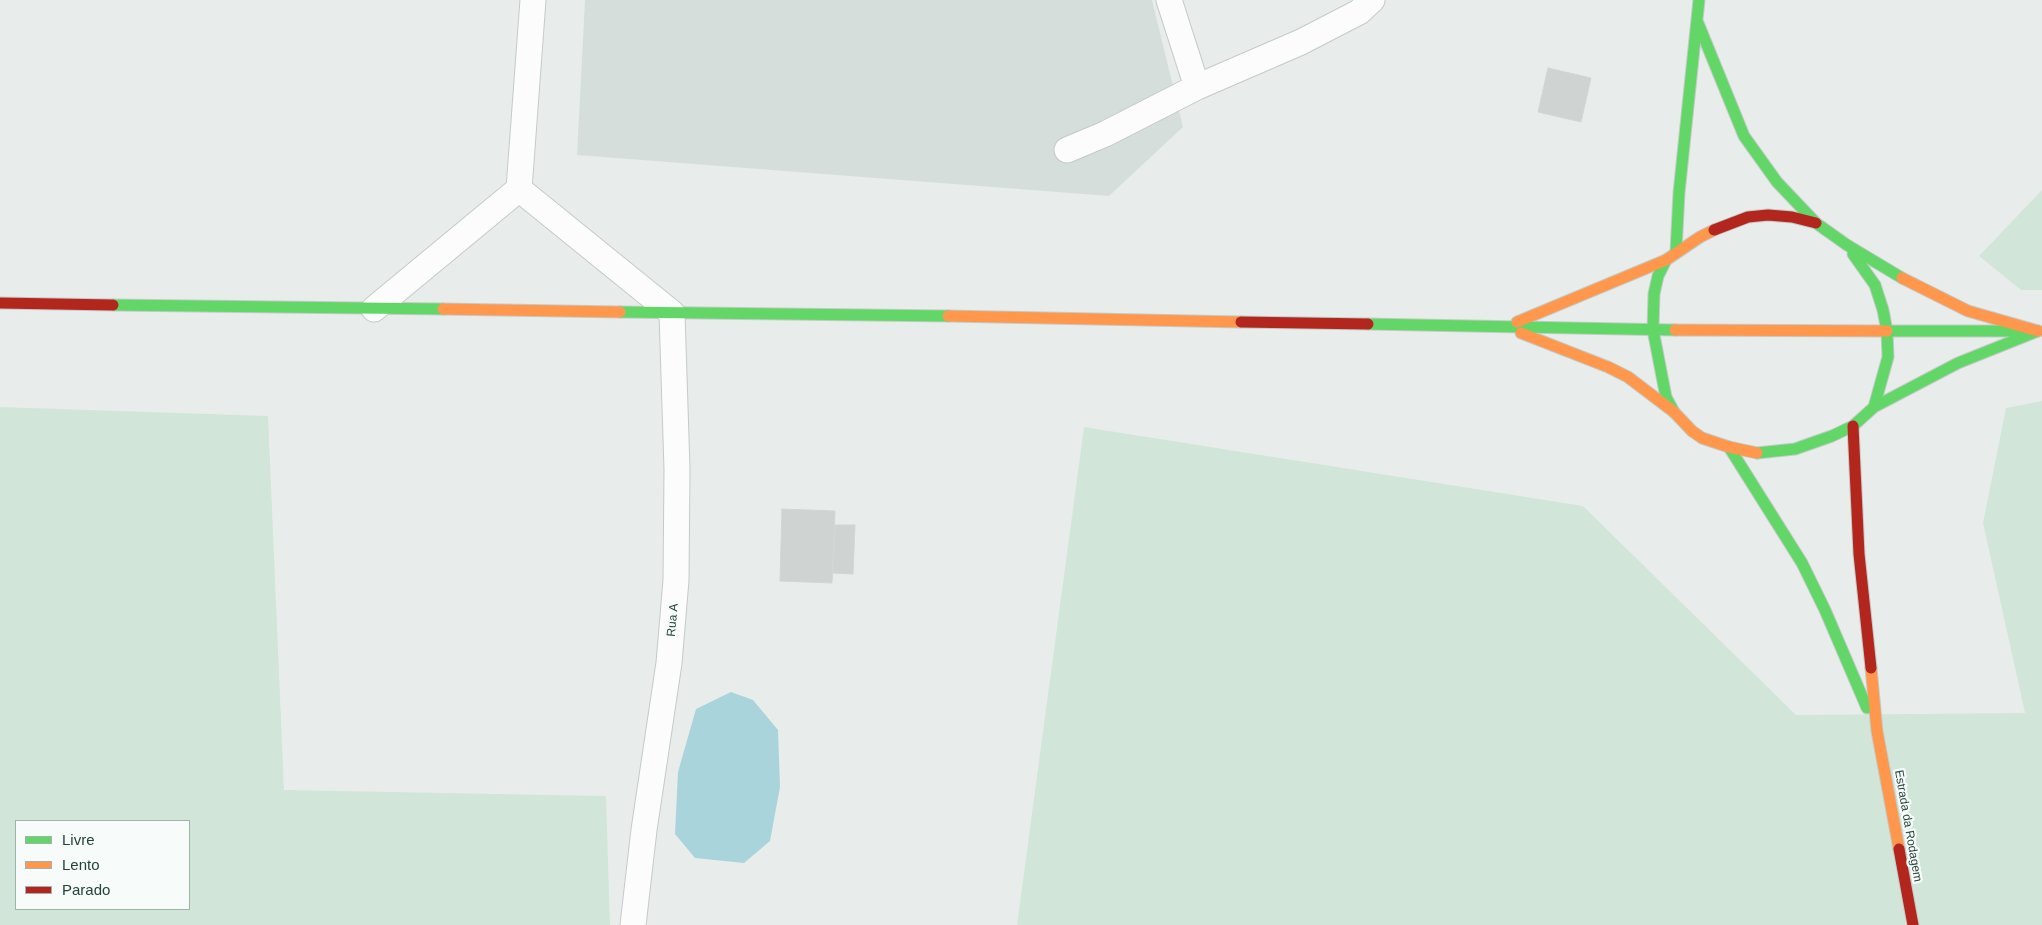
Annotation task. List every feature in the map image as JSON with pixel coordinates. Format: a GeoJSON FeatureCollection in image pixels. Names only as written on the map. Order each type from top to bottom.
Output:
{"type":"FeatureCollection","features":[{"type":"Feature","properties":{"kind":"main road"},"geometry":{"type":"LineString","coordinates":[[1676,251],[1680,184],[1699,0]]}},
{"type":"Feature","properties":{"kind":"main road"},"geometry":{"type":"LineString","coordinates":[[1698,23],[1744,136],[1777,182],[1816,223],[1894,274],[1968,311],[2040,331]]}},
{"type":"Feature","properties":{"kind":"main road"},"geometry":{"type":"LineString","coordinates":[[1506,326],[1666,260],[1676,251],[1729,222],[1748,217],[1768,216],[1792,217],[1816,223]]}},
{"type":"Feature","properties":{"kind":"main road"},"geometry":{"type":"LineString","coordinates":[[1847,245],[1875,285],[1884,310],[1888,357],[1874,407]]}},
{"type":"Feature","properties":{"kind":"main road"},"geometry":{"type":"LineString","coordinates":[[1666,260],[1658,276],[1654,294],[1653,330],[1666,397],[1674,412]]}},
{"type":"Feature","properties":{"kind":"main road"},"geometry":{"type":"LineString","coordinates":[[0,303],[1007,317],[1653,330],[2040,331]]}},
{"type":"Feature","properties":{"kind":"main road"},"geometry":{"type":"LineString","coordinates":[[1506,326],[1608,367],[1628,377],[1674,412],[1692,431],[1702,438],[1729,448],[1759,453],[1794,449],[1832,436],[1853,426],[1874,407],[1958,363],[2040,331]]}},
{"type":"Feature","properties":{"kind":"main road"},"geometry":{"type":"LineString","coordinates":[[1853,426],[1859,554],[1877,731]]}},
{"type":"Feature","properties":{"kind":"main road"},"geometry":{"type":"LineString","coordinates":[[1729,448],[1802,563],[1829,618],[1877,731]]}},
{"type":"Feature","properties":{"kind":"main road","name":"Estrada da Rodagem"},"geometry":{"type":"LineString","coordinates":[[1877,731],[1913,925]]}},
{"type":"Feature","properties":{"kind":"street"},"geometry":{"type":"LineString","coordinates":[[374,309],[519,189],[532,0]]}},
{"type":"Feature","properties":{"kind":"street"},"geometry":{"type":"LineString","coordinates":[[1170,0],[1197,87]]}},
{"type":"Feature","properties":{"kind":"street"},"geometry":{"type":"LineString","coordinates":[[1067,150],[1105,134],[1197,87],[1301,42],[1359,12],[1372,0]]}},
{"type":"Feature","properties":{"kind":"street"},"geometry":{"type":"LineString","coordinates":[[519,189],[672,313]]}},
{"type":"Feature","properties":{"kind":"street","name":"Rua A"},"geometry":{"type":"LineString","coordinates":[[633,925],[644,830],[669,663],[676,580],[677,469],[672,313]]}},
{"type":"Feature","properties":{"kind":"shaded area"},"geometry":{"type":"Polygon","coordinates":[[[585,0],[1152,0],[1183,127],[1109,196],[577,155],[585,0]]]}},
{"type":"Feature","properties":{"kind":"green space"},"geometry":{"type":"Polygon","coordinates":[[[2042,190],[2042,290],[2021,290],[1979,256],[2042,190]]]}},
{"type":"Feature","properties":{"kind":"green space"},"geometry":{"type":"Polygon","coordinates":[[[2042,401],[2042,925],[1017,925],[1084,427],[1583,506],[1796,715],[2025,713],[1983,523],[2006,408],[2042,401]]]}},
{"type":"Feature","properties":{"kind":"green space"},"geometry":{"type":"Polygon","coordinates":[[[0,407],[268,416],[284,790],[606,796],[610,925],[0,925],[0,407]]]}},
{"type":"Feature","properties":{"kind":"water"},"geometry":{"type":"Polygon","coordinates":[[[731,692],[753,700],[778,730],[780,787],[770,841],[744,863],[695,858],[675,834],[678,772],[696,709],[731,692]]]}},
{"type":"Feature","properties":{"kind":"building"},"geometry":{"type":"Polygon","coordinates":[[[1548,68],[1591,78],[1581,122],[1538,112],[1548,68]]]}},
{"type":"Feature","properties":{"kind":"building"},"geometry":{"type":"Polygon","coordinates":[[[782,509],[835,511],[832,583],[780,581],[782,509]]]}},
{"type":"Feature","properties":{"kind":"building"},"geometry":{"type":"Polygon","coordinates":[[[835,525],[855,525],[853,574],[833,573],[835,525]]]}},
{"type":"Feature","properties":{"kind":"traffic: fast"},"geometry":{"type":"LineString","coordinates":[[1676,251],[1679,193],[1699,0]]}},
{"type":"Feature","properties":{"kind":"traffic: fast"},"geometry":{"type":"LineString","coordinates":[[1698,23],[1744,136],[1777,182],[1816,223],[1847,245],[1902,278]]}},
{"type":"Feature","properties":{"kind":"traffic: fast"},"geometry":{"type":"LineString","coordinates":[[1853,254],[1875,285],[1887,331],[1888,357],[1874,407]]}},
{"type":"Feature","properties":{"kind":"traffic: fast"},"geometry":{"type":"LineString","coordinates":[[1666,260],[1658,276],[1654,294],[1653,330],[1666,397],[1674,412]]}},
{"type":"Feature","properties":{"kind":"traffic: fast"},"geometry":{"type":"LineString","coordinates":[[113,305],[443,309]]}},
{"type":"Feature","properties":{"kind":"traffic: fast"},"geometry":{"type":"LineString","coordinates":[[620,312],[948,316]]}},
{"type":"Feature","properties":{"kind":"traffic: fast"},"geometry":{"type":"LineString","coordinates":[[1368,324],[1675,330]]}},
{"type":"Feature","properties":{"kind":"traffic: fast"},"geometry":{"type":"LineString","coordinates":[[1887,331],[2026,331]]}},
{"type":"Feature","properties":{"kind":"traffic: fast"},"geometry":{"type":"LineString","coordinates":[[1757,453],[1795,449],[1832,436],[1853,426],[1874,407],[1958,363],[2038,331]]}},
{"type":"Feature","properties":{"kind":"traffic: fast"},"geometry":{"type":"LineString","coordinates":[[1729,447],[1802,563],[1825,610],[1867,708]]}},
{"type":"Feature","properties":{"kind":"traffic: slow"},"geometry":{"type":"LineString","coordinates":[[1517,322],[1666,260],[1714,230]]}},
{"type":"Feature","properties":{"kind":"traffic: slow"},"geometry":{"type":"LineString","coordinates":[[1902,278],[1968,311],[2038,331]]}},
{"type":"Feature","properties":{"kind":"traffic: slow"},"geometry":{"type":"LineString","coordinates":[[443,309],[620,312]]}},
{"type":"Feature","properties":{"kind":"traffic: slow"},"geometry":{"type":"LineString","coordinates":[[948,316],[1241,322]]}},
{"type":"Feature","properties":{"kind":"traffic: slow"},"geometry":{"type":"LineString","coordinates":[[1675,330],[1887,331]]}},
{"type":"Feature","properties":{"kind":"traffic: slow"},"geometry":{"type":"LineString","coordinates":[[1521,333],[1608,367],[1628,377],[1674,412],[1692,431],[1702,438],[1729,447],[1757,453]]}},
{"type":"Feature","properties":{"kind":"traffic: slow"},"geometry":{"type":"LineString","coordinates":[[1871,668],[1877,731],[1899,849]]}},
{"type":"Feature","properties":{"kind":"traffic: jam"},"geometry":{"type":"LineString","coordinates":[[1714,230],[1748,217],[1768,215],[1792,217],[1816,223]]}},
{"type":"Feature","properties":{"kind":"traffic: jam"},"geometry":{"type":"LineString","coordinates":[[0,303],[113,305]]}},
{"type":"Feature","properties":{"kind":"traffic: jam"},"geometry":{"type":"LineString","coordinates":[[1241,322],[1368,324]]}},
{"type":"Feature","properties":{"kind":"traffic: jam"},"geometry":{"type":"LineString","coordinates":[[1853,426],[1859,554],[1871,668]]}},
{"type":"Feature","properties":{"kind":"traffic: jam"},"geometry":{"type":"LineString","coordinates":[[1899,849],[1913,925]]}}]}
